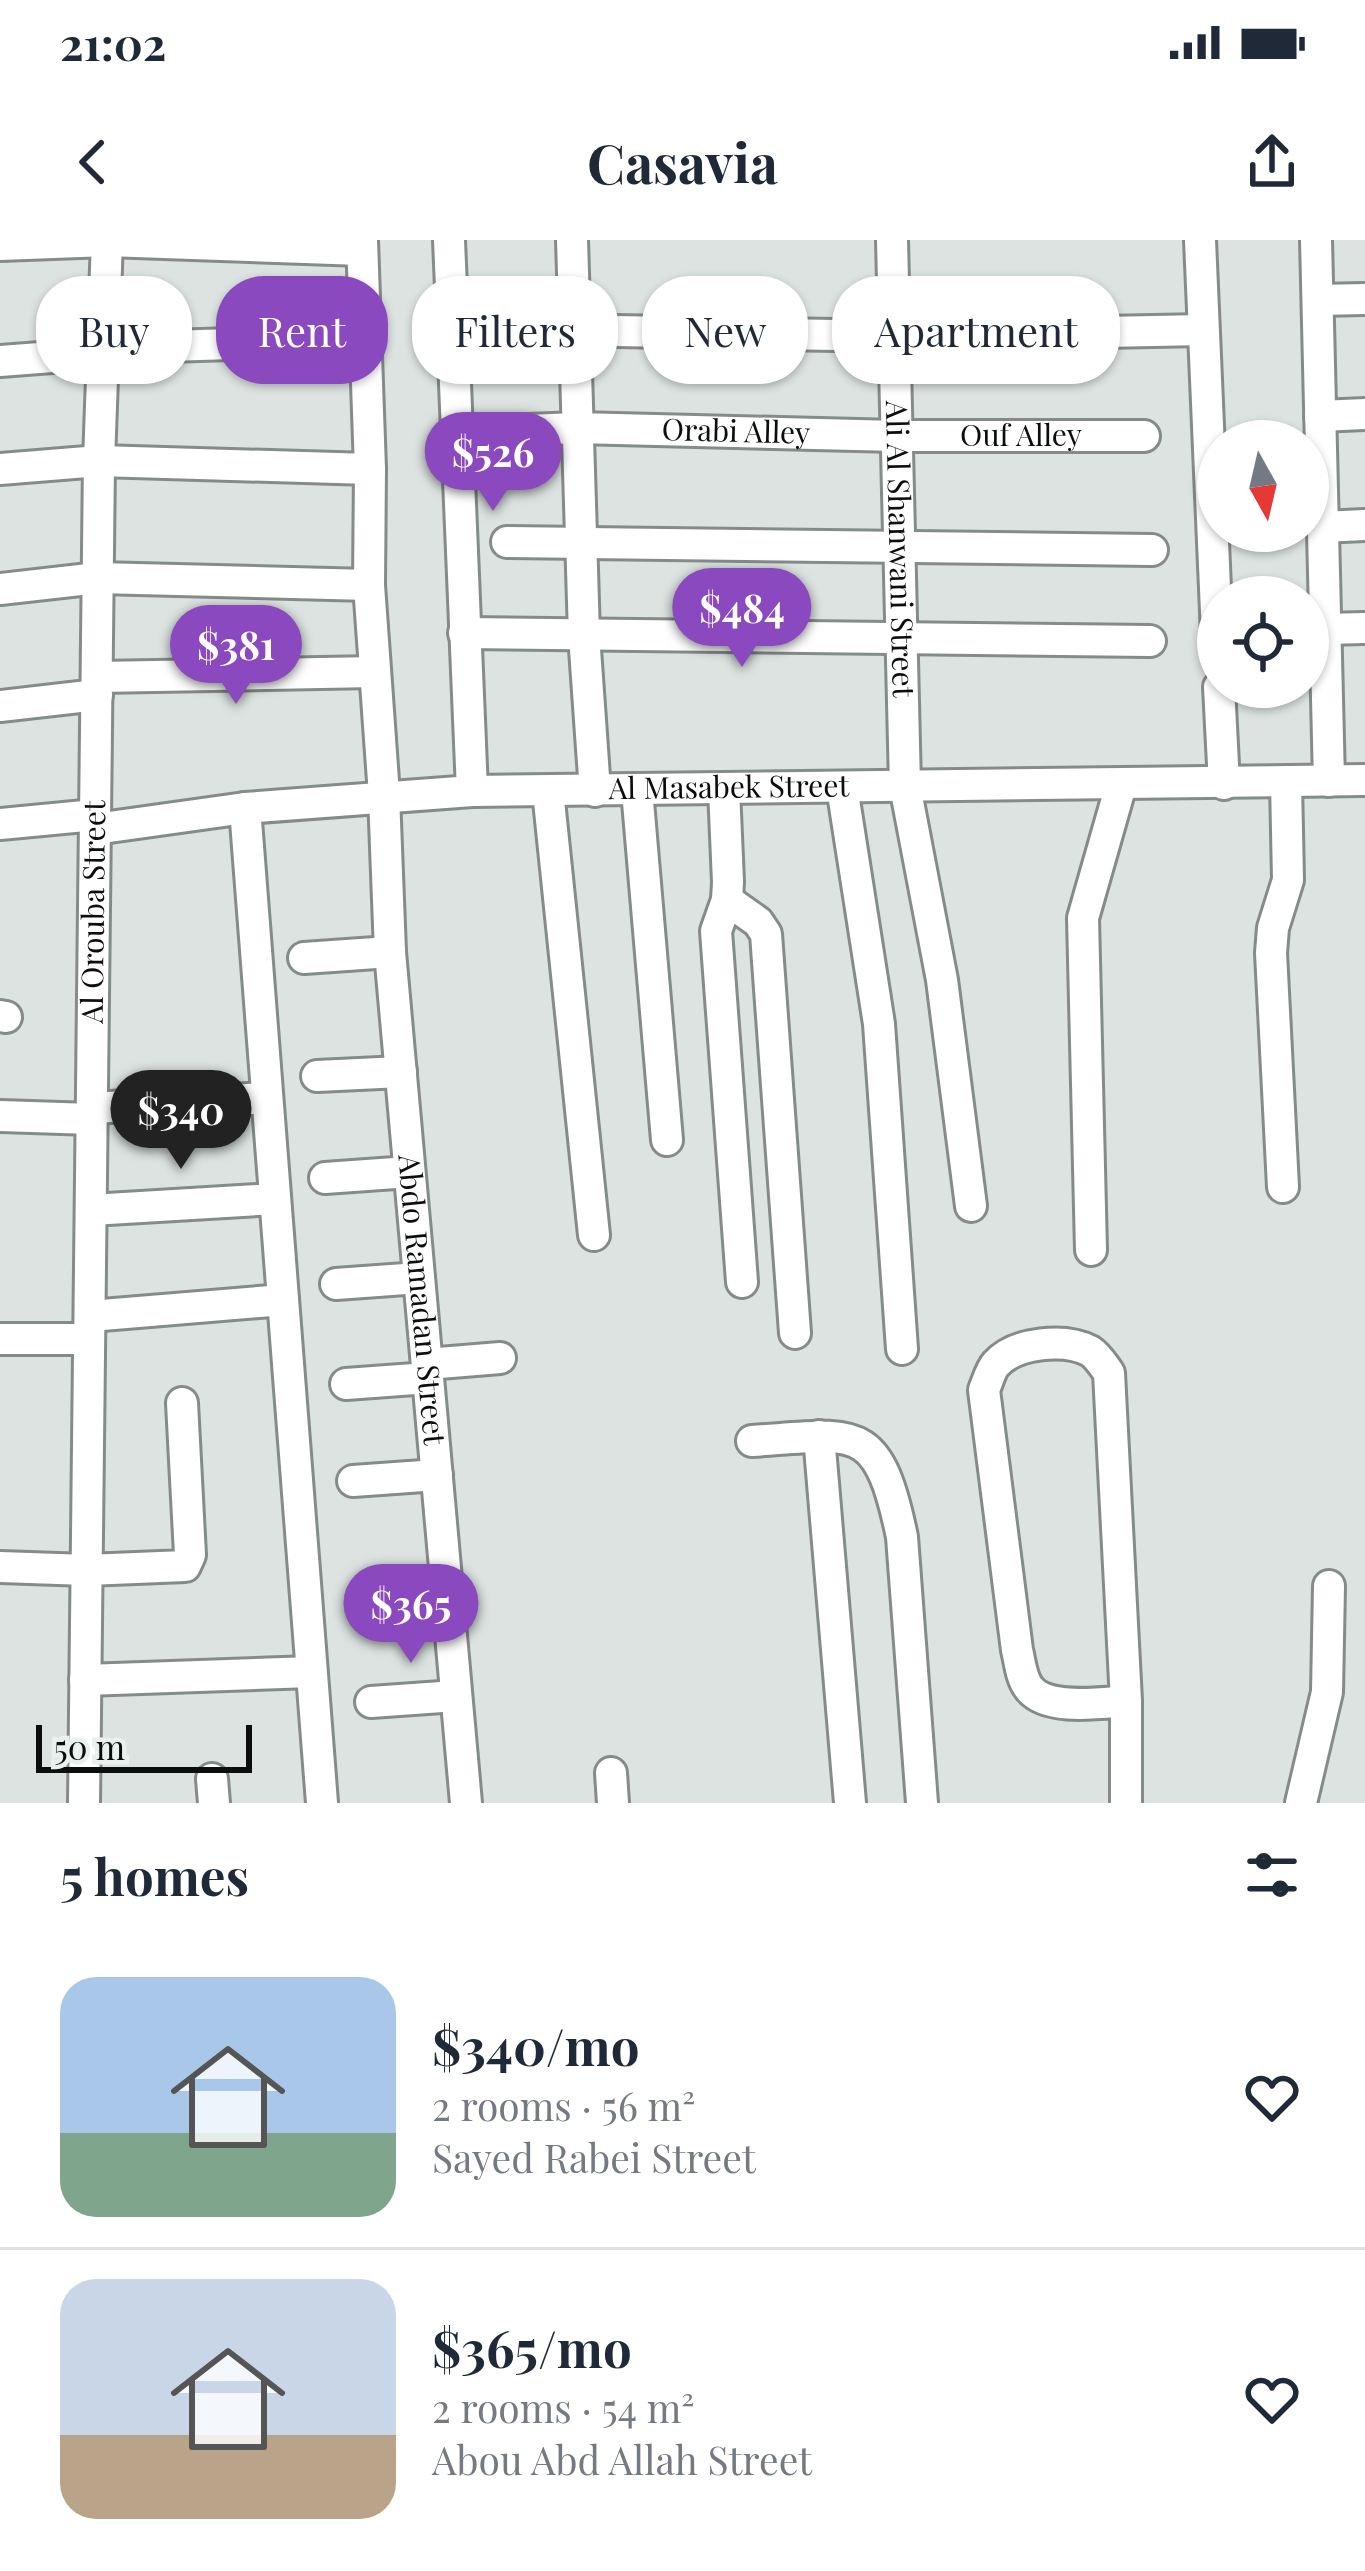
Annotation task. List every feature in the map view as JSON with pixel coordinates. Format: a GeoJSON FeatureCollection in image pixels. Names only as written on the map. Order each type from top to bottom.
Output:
{"type":"FeatureCollection","features":[{"type":"Feature","properties":{"kind":"street"},"geometry":{"type":"LineString","coordinates":[[449,240],[472,790]]}},
{"type":"Feature","properties":{"kind":"street"},"geometry":{"type":"LineString","coordinates":[[572,240],[573,276]]}},
{"type":"Feature","properties":{"kind":"street","name":"Ali Al Shanwani Street"},"geometry":{"type":"LineString","coordinates":[[892,240],[893,276]]}},
{"type":"Feature","properties":{"kind":"street"},"geometry":{"type":"LineString","coordinates":[[1200,240],[1214,576]]}},
{"type":"Feature","properties":{"kind":"street"},"geometry":{"type":"LineString","coordinates":[[1316,240],[1320,420]]}},
{"type":"Feature","properties":{"kind":"street"},"geometry":{"type":"LineString","coordinates":[[0,245],[107,241],[362,245]]}},
{"type":"Feature","properties":{"kind":"street","name":"Al Orouba Street"},"geometry":{"type":"LineString","coordinates":[[106,276],[107,241]]}},
{"type":"Feature","properties":{"kind":"street","name":"Abdo Ramadan Street"},"geometry":{"type":"LineString","coordinates":[[362,245],[363,276]]}},
{"type":"Feature","properties":{"kind":"street"},"geometry":{"type":"LineString","coordinates":[[1318,300],[1365,298]]}},
{"type":"Feature","properties":{"kind":"street"},"geometry":{"type":"LineString","coordinates":[[618,330],[832,334]]}},
{"type":"Feature","properties":{"kind":"street"},"geometry":{"type":"LineString","coordinates":[[1120,331],[1203,330]]}},
{"type":"Feature","properties":{"kind":"street"},"geometry":{"type":"LineString","coordinates":[[0,361],[36,358]]}},
{"type":"Feature","properties":{"kind":"street","name":"Al Orouba Street"},"geometry":{"type":"LineString","coordinates":[[84,1803],[102,384]]}},
{"type":"Feature","properties":{"kind":"street","name":"Abdo Ramadan Street"},"geometry":{"type":"LineString","coordinates":[[367,384],[369,585],[390,952],[456,1696],[456,1802]]}},
{"type":"Feature","properties":{"kind":"street"},"geometry":{"type":"LineString","coordinates":[[576,384],[584,635],[595,791]]}},
{"type":"Feature","properties":{"kind":"street","name":"Ali Al Shanwani Street"},"geometry":{"type":"LineString","coordinates":[[896,384],[905,786],[930,899],[971,1207]]}},
{"type":"Feature","properties":{"kind":"street"},"geometry":{"type":"LineString","coordinates":[[1320,416],[1365,414]]}},
{"type":"Feature","properties":{"kind":"street","name":"Orabi Alley"},"geometry":{"type":"LineString","coordinates":[[502,431],[577,428],[897,436]]}},
{"type":"Feature","properties":{"kind":"street","name":"Ouf Alley"},"geometry":{"type":"LineString","coordinates":[[897,436],[1144,436]]}},
{"type":"Feature","properties":{"kind":"street"},"geometry":{"type":"LineString","coordinates":[[0,469],[99,461],[370,470]]}},
{"type":"Feature","properties":{"kind":"street"},"geometry":{"type":"LineString","coordinates":[[1329,526],[1365,525]]}},
{"type":"Feature","properties":{"kind":"street"},"geometry":{"type":"LineString","coordinates":[[507,542],[1152,550]]}},
{"type":"Feature","properties":{"kind":"street"},"geometry":{"type":"LineString","coordinates":[[0,589],[98,578],[369,585]]}},
{"type":"Feature","properties":{"kind":"street"},"geometry":{"type":"LineString","coordinates":[[1329,629],[1365,628]]}},
{"type":"Feature","properties":{"kind":"street"},"geometry":{"type":"LineString","coordinates":[[464,633],[1150,641]]}},
{"type":"Feature","properties":{"kind":"street"},"geometry":{"type":"LineString","coordinates":[[0,706],[97,686],[375,672]]}},
{"type":"Feature","properties":{"kind":"street"},"geometry":{"type":"LineString","coordinates":[[1220,708],[1224,784]]}},
{"type":"Feature","properties":{"kind":"street"},"geometry":{"type":"LineString","coordinates":[[1327,708],[1329,781]]}},
{"type":"Feature","properties":{"kind":"street","name":"Al Masabek Street"},"geometry":{"type":"LineString","coordinates":[[0,824],[95,822],[472,790],[1365,780]]}},
{"type":"Feature","properties":{"kind":"street"},"geometry":{"type":"LineString","coordinates":[[1283,1187],[1270,953],[1288,880],[1286,782]]}},
{"type":"Feature","properties":{"kind":"street"},"geometry":{"type":"LineString","coordinates":[[1091,1250],[1083,918],[1121,785]]}},
{"type":"Feature","properties":{"kind":"street"},"geometry":{"type":"LineString","coordinates":[[842,787],[879,1024],[902,1348]]}},
{"type":"Feature","properties":{"kind":"street"},"geometry":{"type":"LineString","coordinates":[[724,789],[727,900],[716,932],[742,1282]]}},
{"type":"Feature","properties":{"kind":"street"},"geometry":{"type":"LineString","coordinates":[[548,790],[594,1235]]}},
{"type":"Feature","properties":{"kind":"street"},"geometry":{"type":"LineString","coordinates":[[637,790],[667,1140]]}},
{"type":"Feature","properties":{"kind":"street"},"geometry":{"type":"LineString","coordinates":[[245,808],[322,1803]]}},
{"type":"Feature","properties":{"kind":"street"},"geometry":{"type":"LineString","coordinates":[[727,900],[758,922],[766,934],[795,1333]]}},
{"type":"Feature","properties":{"kind":"street"},"geometry":{"type":"LineString","coordinates":[[304,958],[390,952]]}},
{"type":"Feature","properties":{"kind":"street"},"geometry":{"type":"LineString","coordinates":[[316,1076],[401,1072]]}},
{"type":"Feature","properties":{"kind":"street"},"geometry":{"type":"LineString","coordinates":[[0,1116],[267,1098]]}},
{"type":"Feature","properties":{"kind":"street"},"geometry":{"type":"LineString","coordinates":[[326,1178],[410,1172]]}},
{"type":"Feature","properties":{"kind":"street"},"geometry":{"type":"LineString","coordinates":[[91,1210],[275,1199]]}},
{"type":"Feature","properties":{"kind":"street"},"geometry":{"type":"LineString","coordinates":[[336,1284],[419,1278]]}},
{"type":"Feature","properties":{"kind":"street"},"geometry":{"type":"LineString","coordinates":[[0,1339],[283,1300]]}},
{"type":"Feature","properties":{"kind":"street"},"geometry":{"type":"LineString","coordinates":[[1126,1701],[1051,1701],[1033,1694],[1025,1683],[984,1390],[995,1364],[1018,1351],[1073,1344],[1095,1353],[1108,1373],[1126,1701],[1126,1803]]}},
{"type":"Feature","properties":{"kind":"street"},"geometry":{"type":"LineString","coordinates":[[346,1384],[500,1358]]}},
{"type":"Feature","properties":{"kind":"street"},"geometry":{"type":"LineString","coordinates":[[0,1567],[178,1568],[188,1562],[182,1403]]}},
{"type":"Feature","properties":{"kind":"street"},"geometry":{"type":"LineString","coordinates":[[819,1436],[850,1803]]}},
{"type":"Feature","properties":{"kind":"street"},"geometry":{"type":"LineString","coordinates":[[752,1441],[844,1436],[863,1442],[876,1457],[902,1537],[922,1803]]}},
{"type":"Feature","properties":{"kind":"street"},"geometry":{"type":"LineString","coordinates":[[353,1481],[437,1474]]}},
{"type":"Feature","properties":{"kind":"street"},"geometry":{"type":"LineString","coordinates":[[368,1595],[446,1585]]}},
{"type":"Feature","properties":{"kind":"street"},"geometry":{"type":"LineString","coordinates":[[1301,1803],[1327,1692],[1329,1586]]}},
{"type":"Feature","properties":{"kind":"street"},"geometry":{"type":"LineString","coordinates":[[85,1680],[311,1672]]}},
{"type":"Feature","properties":{"kind":"street"},"geometry":{"type":"LineString","coordinates":[[371,1702],[456,1696]]}}]}
